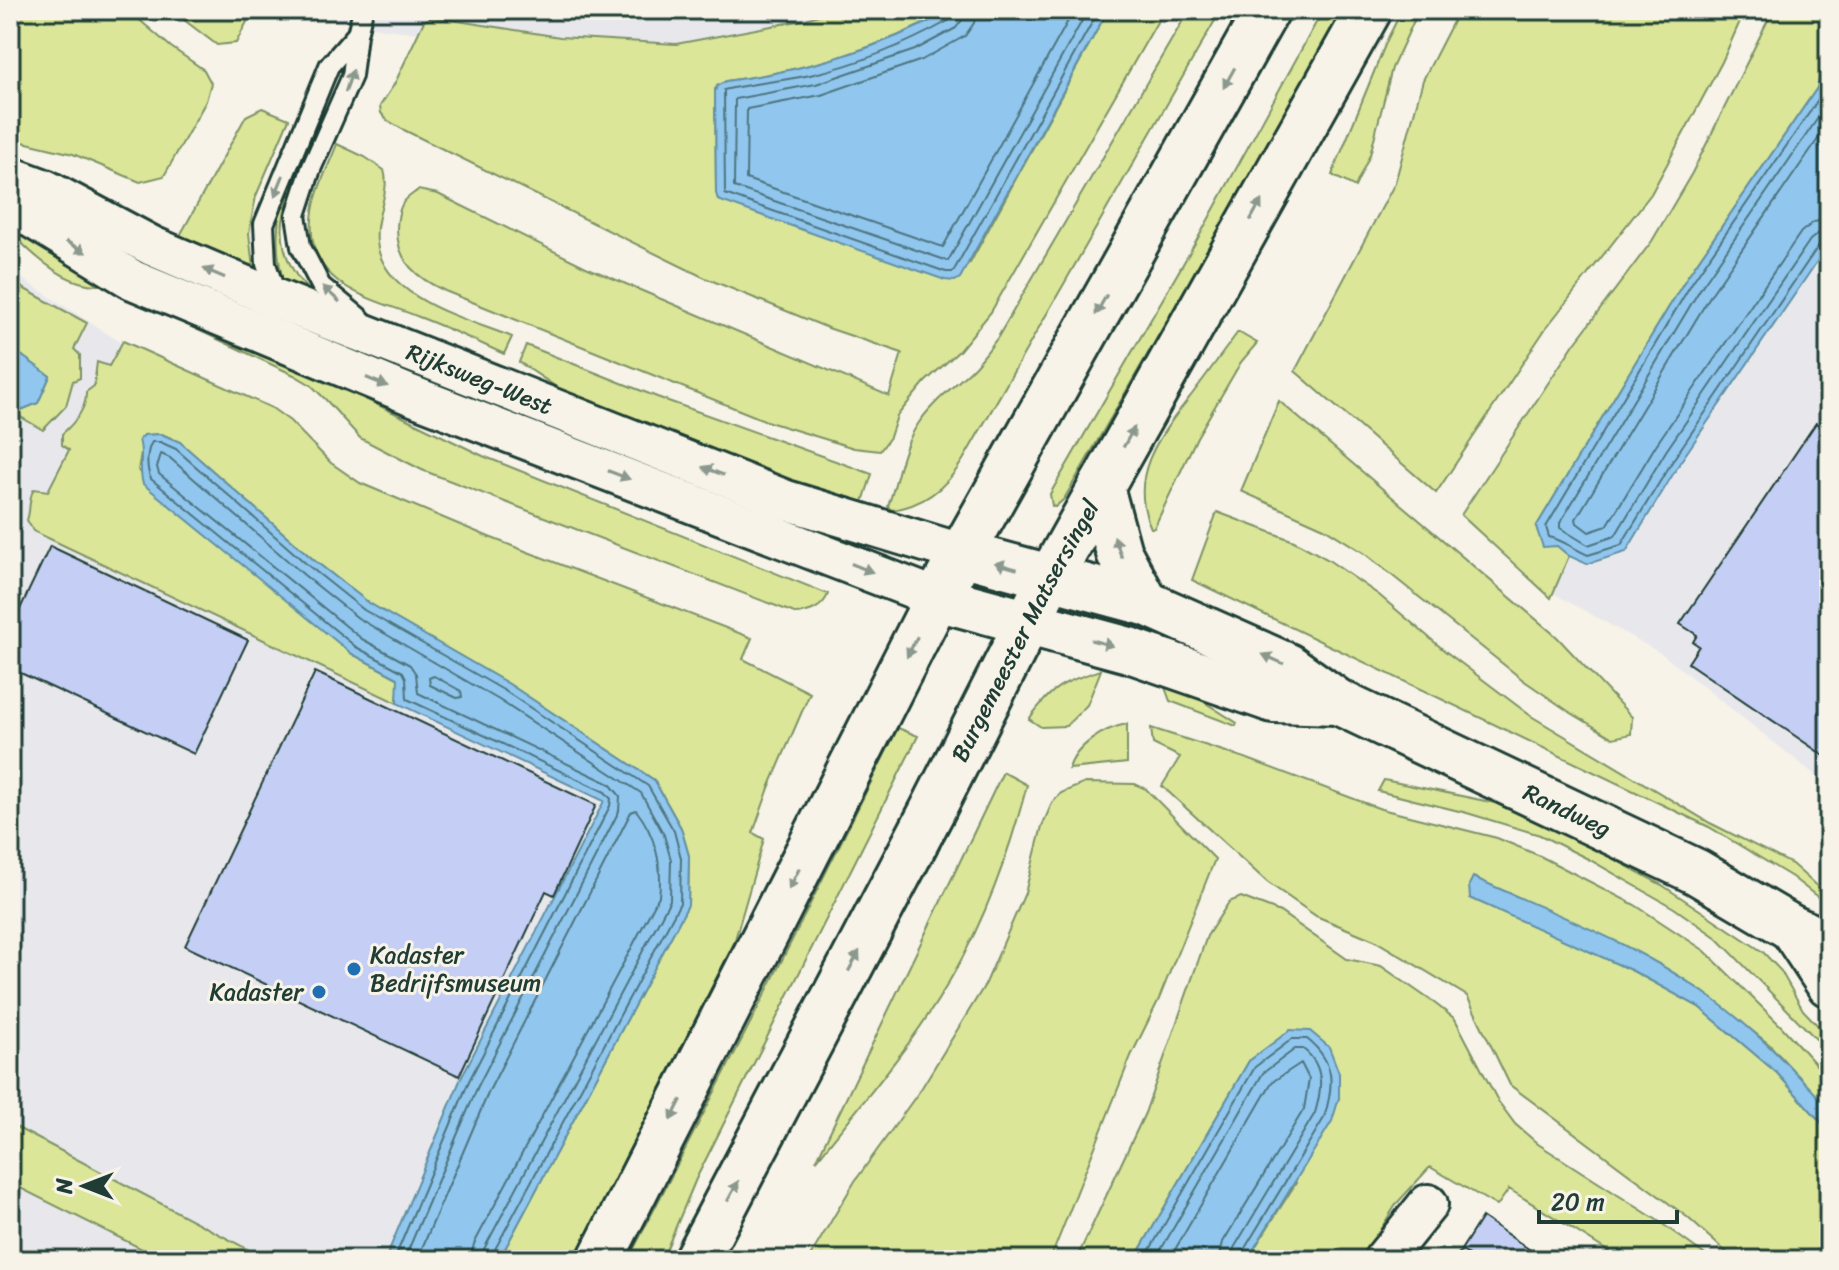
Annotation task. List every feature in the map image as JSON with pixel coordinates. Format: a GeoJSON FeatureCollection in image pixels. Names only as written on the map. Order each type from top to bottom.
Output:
{"type":"FeatureCollection","features":[{"type":"Feature","properties":{"kind":"main road"},"geometry":{"type":"LineString","coordinates":[[600,1260],[961,553],[1267,10]]}},
{"type":"Feature","properties":{"kind":"main road","name":"Burgemeester Matsersingel"},"geometry":{"type":"LineString","coordinates":[[696,1260],[932,811],[1050,578],[1369,10]]}},
{"type":"Feature","properties":{"kind":"main road"},"geometry":{"type":"LineString","coordinates":[[1101,487],[1119,553],[1146,603]]}},
{"type":"Feature","properties":{"kind":"main road","name":"Randweg"},"geometry":{"type":"LineString","coordinates":[[961,553],[1146,603],[1288,666],[1338,702],[1697,872],[1811,936],[1829,984]]}},
{"type":"Feature","properties":{"kind":"main road","name":"Randweg"},"geometry":{"type":"LineString","coordinates":[[937,598],[1129,650],[1273,700],[1338,702]]}},
{"type":"Feature","properties":{"kind":"street","name":"Rijksweg-West"},"geometry":{"type":"LineString","coordinates":[[10,176],[45,189],[152,246],[279,300],[786,500],[961,553]]}},
{"type":"Feature","properties":{"kind":"street","name":"Rijksweg-West"},"geometry":{"type":"LineString","coordinates":[[10,205],[133,280],[305,352],[937,598]]}},
{"type":"Feature","properties":{"kind":"street"},"geometry":{"type":"LineString","coordinates":[[1383,1260],[1428,1204]]}},
{"type":"Feature","properties":{"kind":"lane"},"geometry":{"type":"LineString","coordinates":[[363,10],[352,76],[311,169],[296,215],[301,247],[321,286],[390,344]]}},
{"type":"Feature","properties":{"kind":"lane"},"geometry":{"type":"LineString","coordinates":[[305,352],[279,300],[266,264],[264,224],[329,66],[357,34]]}},
{"type":"Feature","properties":{"kind":"shaded area"},"geometry":{"type":"Polygon","coordinates":[[[257,10],[875,10],[696,57],[542,46],[385,29],[257,10]]]}},
{"type":"Feature","properties":{"kind":"shaded area"},"geometry":{"type":"Polygon","coordinates":[[[1829,253],[1829,786],[1662,654],[1528,579],[1829,253]]]}},
{"type":"Feature","properties":{"kind":"shaded area"},"geometry":{"type":"Polygon","coordinates":[[[10,271],[644,680],[745,895],[533,1260],[10,1260],[10,271]]]}},
{"type":"Feature","properties":{"kind":"green space"},"geometry":{"type":"Polygon","coordinates":[[[10,10],[128,10],[204,70],[211,83],[206,101],[164,176],[140,182],[73,154],[10,139],[10,10]]]}},
{"type":"Feature","properties":{"kind":"green space"},"geometry":{"type":"Polygon","coordinates":[[[171,10],[252,12],[236,43],[217,45],[171,10]]]}},
{"type":"Feature","properties":{"kind":"green space"},"geometry":{"type":"Polygon","coordinates":[[[833,10],[951,10],[870,47],[785,71],[726,81],[715,89],[716,193],[970,263],[1108,10],[1164,10],[991,312],[959,351],[925,382],[897,416],[890,437],[880,451],[854,448],[769,422],[445,291],[410,268],[405,260],[397,229],[402,206],[418,190],[438,194],[586,267],[889,396],[902,353],[828,328],[703,277],[404,130],[381,113],[380,106],[395,83],[424,21],[432,17],[560,37],[676,44],[803,20],[833,10]]]}},
{"type":"Feature","properties":{"kind":"green space"},"geometry":{"type":"Polygon","coordinates":[[[1189,10],[1221,10],[963,460],[933,494],[903,508],[891,510],[888,506],[912,434],[930,409],[974,367],[998,337],[1189,10]]]}},
{"type":"Feature","properties":{"kind":"green space"},"geometry":{"type":"Polygon","coordinates":[[[1323,10],[1346,10],[1064,499],[1052,506],[1050,494],[1202,231],[1323,10]]]}},
{"type":"Feature","properties":{"kind":"green space"},"geometry":{"type":"Polygon","coordinates":[[[1402,10],[1419,10],[1392,68],[1370,155],[1355,187],[1332,175],[1402,10]]]}},
{"type":"Feature","properties":{"kind":"green space"},"geometry":{"type":"Polygon","coordinates":[[[1459,10],[1745,10],[1722,62],[1651,194],[1546,328],[1436,493],[1295,371],[1395,183],[1423,80],[1459,10]]]}},
{"type":"Feature","properties":{"kind":"green space"},"geometry":{"type":"Polygon","coordinates":[[[1773,10],[1829,10],[1829,46],[1817,88],[1687,277],[1536,527],[1569,556],[1551,598],[1461,515],[1574,344],[1652,241],[1692,173],[1773,10]]]}},
{"type":"Feature","properties":{"kind":"green space"},"geometry":{"type":"Polygon","coordinates":[[[262,108],[289,119],[256,196],[249,233],[254,276],[177,241],[246,116],[262,108]]]}},
{"type":"Feature","properties":{"kind":"green space"},"geometry":{"type":"Polygon","coordinates":[[[311,132],[315,135],[289,196],[283,235],[286,254],[295,274],[311,293],[285,289],[277,244],[286,191],[311,132]]]}},
{"type":"Feature","properties":{"kind":"green space"},"geometry":{"type":"Polygon","coordinates":[[[337,144],[384,170],[386,179],[377,242],[383,262],[394,278],[430,304],[512,337],[504,354],[363,296],[331,275],[320,260],[313,242],[312,219],[318,190],[337,144]]]}},
{"type":"Feature","properties":{"kind":"green space"},"geometry":{"type":"Polygon","coordinates":[[[10,218],[106,284],[79,282],[53,270],[10,231],[10,218]]]}},
{"type":"Feature","properties":{"kind":"green space"},"geometry":{"type":"Polygon","coordinates":[[[10,281],[87,323],[74,349],[80,355],[80,378],[73,381],[66,406],[43,430],[14,413],[38,403],[50,376],[10,347],[10,281]]]}},
{"type":"Feature","properties":{"kind":"green space"},"geometry":{"type":"Polygon","coordinates":[[[149,303],[343,388],[483,456],[828,594],[816,608],[797,614],[422,470],[360,438],[311,385],[151,308],[149,303]]]}},
{"type":"Feature","properties":{"kind":"green space"},"geometry":{"type":"Polygon","coordinates":[[[1238,332],[1257,343],[1241,362],[1197,437],[1154,528],[1151,528],[1144,508],[1143,490],[1151,455],[1170,423],[1238,332]]]}},
{"type":"Feature","properties":{"kind":"green space"},"geometry":{"type":"Polygon","coordinates":[[[123,341],[272,408],[290,421],[331,463],[360,483],[489,537],[752,638],[743,659],[810,693],[753,833],[764,839],[734,943],[574,1260],[499,1260],[688,905],[689,856],[681,828],[654,780],[509,684],[369,603],[315,561],[180,442],[162,434],[144,435],[138,470],[352,654],[399,679],[397,703],[33,531],[27,520],[32,492],[34,489],[48,491],[69,450],[62,445],[62,434],[79,415],[86,392],[94,386],[97,362],[109,366],[123,341]]]}},
{"type":"Feature","properties":{"kind":"green space"},"geometry":{"type":"Polygon","coordinates":[[[526,345],[657,397],[872,474],[860,511],[579,402],[519,362],[526,345]]]}},
{"type":"Feature","properties":{"kind":"green space"},"geometry":{"type":"Polygon","coordinates":[[[1279,401],[1557,637],[1632,717],[1631,734],[1613,738],[1568,711],[1523,680],[1364,553],[1324,528],[1241,491],[1279,401]]]}},
{"type":"Feature","properties":{"kind":"green space"},"geometry":{"type":"Polygon","coordinates":[[[1217,512],[1294,541],[1327,559],[1379,595],[1445,651],[1531,716],[1710,823],[1792,864],[1829,897],[1829,906],[1792,877],[1709,827],[1192,580],[1217,512]]]}},
{"type":"Feature","properties":{"kind":"green space"},"geometry":{"type":"Polygon","coordinates":[[[1101,670],[1087,705],[1066,726],[1041,727],[1029,719],[1059,687],[1101,670]]]}},
{"type":"Feature","properties":{"kind":"green space"},"geometry":{"type":"Polygon","coordinates":[[[1163,682],[1179,686],[1237,723],[1236,726],[1170,701],[1163,682]]]}},
{"type":"Feature","properties":{"kind":"green space"},"geometry":{"type":"Polygon","coordinates":[[[1127,724],[1127,763],[1069,769],[1077,753],[1092,739],[1109,729],[1127,724]]]}},
{"type":"Feature","properties":{"kind":"green space"},"geometry":{"type":"Polygon","coordinates":[[[898,728],[918,736],[696,1179],[662,1260],[628,1260],[761,1002],[898,728]]]}},
{"type":"Feature","properties":{"kind":"green space"},"geometry":{"type":"Polygon","coordinates":[[[1151,728],[1245,758],[1381,809],[1497,838],[1540,856],[1635,905],[1705,951],[1782,1027],[1829,1079],[1829,1110],[1770,1045],[1703,992],[1652,961],[1507,913],[1633,971],[1699,1007],[1777,1073],[1829,1131],[1829,1260],[1735,1260],[1687,1217],[1510,1085],[1467,996],[1374,940],[1316,916],[1267,882],[1162,786],[1180,757],[1153,744],[1151,728]]]}},
{"type":"Feature","properties":{"kind":"green space"},"geometry":{"type":"Polygon","coordinates":[[[1003,772],[1027,785],[1005,858],[977,928],[954,973],[923,1022],[816,1161],[1003,772]]]}},
{"type":"Feature","properties":{"kind":"green space"},"geometry":{"type":"Polygon","coordinates":[[[1384,780],[1495,803],[1603,853],[1662,885],[1763,952],[1781,971],[1803,1010],[1821,1029],[1821,1044],[1717,938],[1674,908],[1540,835],[1378,791],[1384,780]]]}},
{"type":"Feature","properties":{"kind":"green space"},"geometry":{"type":"Polygon","coordinates":[[[1085,783],[1135,784],[1146,789],[1215,859],[1159,999],[1131,1056],[1050,1260],[808,1260],[855,1181],[921,1089],[986,983],[1025,893],[1042,826],[1052,803],[1061,793],[1085,783]]]}},
{"type":"Feature","properties":{"kind":"green space"},"geometry":{"type":"Polygon","coordinates":[[[1241,897],[1280,912],[1347,959],[1381,966],[1433,1002],[1455,1019],[1498,1101],[1515,1124],[1538,1144],[1657,1220],[1712,1260],[1604,1260],[1609,1252],[1509,1189],[1497,1206],[1430,1167],[1397,1203],[1361,1260],[1247,1260],[1296,1183],[1249,1061],[1134,1260],[1076,1260],[1145,1113],[1207,936],[1229,902],[1241,897]]]}},
{"type":"Feature","properties":{"kind":"green space"},"geometry":{"type":"Polygon","coordinates":[[[10,1124],[268,1260],[164,1260],[10,1183],[10,1124]]]}},
{"type":"Feature","properties":{"kind":"water"},"geometry":{"type":"Polygon","coordinates":[[[951,10],[1108,10],[960,278],[945,280],[718,200],[717,86],[726,81],[814,64],[870,47],[951,10]]]}},
{"type":"Feature","properties":{"kind":"water"},"geometry":{"type":"Polygon","coordinates":[[[1829,46],[1829,244],[1681,461],[1626,552],[1587,564],[1569,556],[1557,546],[1543,547],[1536,527],[1687,277],[1817,88],[1829,46]]]}},
{"type":"Feature","properties":{"kind":"water"},"geometry":{"type":"Polygon","coordinates":[[[10,347],[50,376],[38,403],[14,413],[10,411],[10,347]]]}},
{"type":"Feature","properties":{"kind":"water"},"geometry":{"type":"Polygon","coordinates":[[[161,434],[180,442],[315,561],[369,603],[509,684],[654,780],[681,828],[689,856],[688,905],[499,1260],[385,1260],[461,1078],[604,801],[397,703],[398,678],[352,654],[143,484],[139,440],[144,435],[161,434]]]}},
{"type":"Feature","properties":{"kind":"water"},"geometry":{"type":"Polygon","coordinates":[[[1473,877],[1620,943],[1703,992],[1754,1032],[1829,1108],[1829,1131],[1777,1073],[1699,1007],[1633,971],[1470,898],[1469,885],[1473,877]]]}},
{"type":"Feature","properties":{"kind":"water"},"geometry":{"type":"Polygon","coordinates":[[[1290,1030],[1310,1031],[1329,1047],[1339,1073],[1339,1098],[1332,1121],[1247,1260],[1134,1260],[1249,1061],[1290,1030]]]}},
{"type":"Feature","properties":{"kind":"building"},"geometry":{"type":"Polygon","coordinates":[[[1816,423],[1829,432],[1829,759],[1688,663],[1699,646],[1693,642],[1697,635],[1680,624],[1816,423]]]}},
{"type":"Feature","properties":{"kind":"building"},"geometry":{"type":"Polygon","coordinates":[[[50,546],[248,640],[194,754],[10,668],[10,630],[50,546]]]}},
{"type":"Feature","properties":{"kind":"building"},"geometry":{"type":"Polygon","coordinates":[[[315,672],[596,805],[554,895],[546,891],[459,1076],[185,946],[315,672]]]}},
{"type":"Feature","properties":{"kind":"building"},"geometry":{"type":"Polygon","coordinates":[[[1482,1217],[1536,1254],[1532,1260],[1476,1260],[1461,1250],[1482,1217]]]}},
{"type":"Feature","properties":{"kind":"building"},"geometry":{"type":"Polygon","coordinates":[[[1461,1250],[1476,1260],[1454,1260],[1461,1250]]]}},
{"type":"Feature","properties":{"kind":"place","name":"Kadaster Bedrijfsmuseum"},"geometry":{"type":"Point","coordinates":[354,969]}},
{"type":"Feature","properties":{"kind":"place","name":"Kadaster"},"geometry":{"type":"Point","coordinates":[319,992]}}]}
